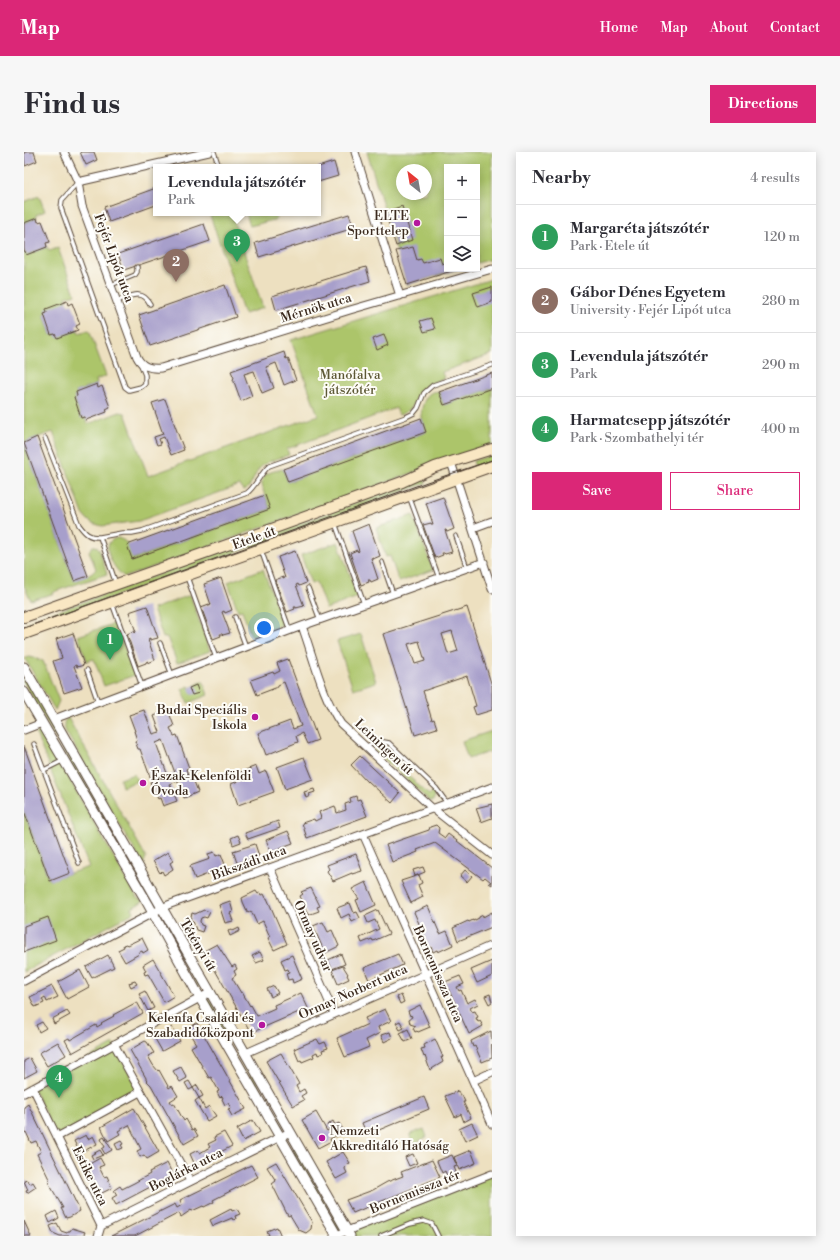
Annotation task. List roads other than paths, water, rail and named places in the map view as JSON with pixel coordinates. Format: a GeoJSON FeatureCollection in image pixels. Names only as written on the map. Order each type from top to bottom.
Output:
{"type":"FeatureCollection","features":[{"type":"Feature","properties":{"kind":"main road","name":"Etele út"},"geometry":{"type":"LineString","coordinates":[[24,616],[116,585],[396,484],[451,462],[492,450]]}},
{"type":"Feature","properties":{"kind":"main road","name":"Etele út"},"geometry":{"type":"LineString","coordinates":[[24,634],[492,466]]}},
{"type":"Feature","properties":{"kind":"street","name":"Fejér Lipót utca"},"geometry":{"type":"LineString","coordinates":[[64,152],[78,182],[82,206],[116,301],[140,362]]}},
{"type":"Feature","properties":{"kind":"street"},"geometry":{"type":"LineString","coordinates":[[78,182],[192,154],[209,152]]}},
{"type":"Feature","properties":{"kind":"street"},"geometry":{"type":"LineString","coordinates":[[355,152],[400,296]]}},
{"type":"Feature","properties":{"kind":"street","name":"Mérnök utca"},"geometry":{"type":"LineString","coordinates":[[140,362],[143,365],[154,369],[161,368],[350,310],[492,269]]}},
{"type":"Feature","properties":{"kind":"street"},"geometry":{"type":"LineString","coordinates":[[451,462],[492,588]]}},
{"type":"Feature","properties":{"kind":"street"},"geometry":{"type":"LineString","coordinates":[[472,528],[492,521]]}},
{"type":"Feature","properties":{"kind":"street"},"geometry":{"type":"LineString","coordinates":[[54,719],[302,626],[484,562]]}},
{"type":"Feature","properties":{"kind":"street","name":"Leiningen út"},"geometry":{"type":"LineString","coordinates":[[302,626],[326,696],[335,715],[342,724],[432,808],[492,855]]}},
{"type":"Feature","properties":{"kind":"street","name":"Tétényi út"},"geometry":{"type":"LineString","coordinates":[[24,667],[349,1234]]}},
{"type":"Feature","properties":{"kind":"street","name":"Tétényi út"},"geometry":{"type":"LineString","coordinates":[[24,692],[153,913],[336,1236]]}},
{"type":"Feature","properties":{"kind":"street"},"geometry":{"type":"LineString","coordinates":[[24,730],[42,723]]}},
{"type":"Feature","properties":{"kind":"street","name":"Bikszádi utca"},"geometry":{"type":"LineString","coordinates":[[24,982],[162,909],[492,787]]}},
{"type":"Feature","properties":{"kind":"street","name":"Bornemissza utca"},"geometry":{"type":"LineString","coordinates":[[363,834],[492,1124]]}},
{"type":"Feature","properties":{"kind":"street","name":"Ormay udvar"},"geometry":{"type":"LineString","coordinates":[[270,868],[334,1013]]}},
{"type":"Feature","properties":{"kind":"street","name":"Ormay Norbert utca"},"geometry":{"type":"LineString","coordinates":[[246,1053],[334,1013],[492,945]]}},
{"type":"Feature","properties":{"kind":"street"},"geometry":{"type":"LineString","coordinates":[[24,1093],[211,992]]}},
{"type":"Feature","properties":{"kind":"street"},"geometry":{"type":"LineString","coordinates":[[114,1044],[190,1181]]}},
{"type":"Feature","properties":{"kind":"street"},"geometry":{"type":"LineString","coordinates":[[473,1081],[492,1072]]}},
{"type":"Feature","properties":{"kind":"street","name":"Estike utca"},"geometry":{"type":"LineString","coordinates":[[33,1088],[101,1226]]}},
{"type":"Feature","properties":{"kind":"street"},"geometry":{"type":"LineString","coordinates":[[57,1137],[140,1092]]}},
{"type":"Feature","properties":{"kind":"street","name":"Boglárka utca"},"geometry":{"type":"LineString","coordinates":[[101,1226],[290,1132]]}},
{"type":"Feature","properties":{"kind":"street","name":"Bornemissza tér"},"geometry":{"type":"LineString","coordinates":[[336,1236],[349,1234],[492,1174]]}},
{"type":"Feature","properties":{"kind":"street"},"geometry":{"type":"LineString","coordinates":[[98,1236],[101,1226]]}},
{"type":"Feature","properties":{"kind":"lane"},"geometry":{"type":"LineString","coordinates":[[214,152],[218,164]]}},
{"type":"Feature","properties":{"kind":"lane"},"geometry":{"type":"LineString","coordinates":[[78,182],[62,200],[61,208],[125,387],[129,390],[141,387],[145,384],[145,375],[140,362]]}},
{"type":"Feature","properties":{"kind":"lane"},"geometry":{"type":"LineString","coordinates":[[111,285],[135,275],[137,272],[136,267]]}},
{"type":"Feature","properties":{"kind":"lane"},"geometry":{"type":"LineString","coordinates":[[116,301],[139,294],[147,299],[150,304]]}},
{"type":"Feature","properties":{"kind":"lane"},"geometry":{"type":"LineString","coordinates":[[45,438],[79,525],[85,533],[93,538],[100,538],[122,533],[142,532],[247,493],[254,488],[263,472],[269,466],[406,417],[414,413],[418,408],[424,392],[433,386],[492,365]]}},
{"type":"Feature","properties":{"kind":"lane"},"geometry":{"type":"LineString","coordinates":[[409,496],[439,578]]}},
{"type":"Feature","properties":{"kind":"lane"},"geometry":{"type":"LineString","coordinates":[[335,522],[364,605]]}},
{"type":"Feature","properties":{"kind":"lane"},"geometry":{"type":"LineString","coordinates":[[456,536],[467,568]]}},
{"type":"Feature","properties":{"kind":"lane"},"geometry":{"type":"LineString","coordinates":[[100,538],[116,585]]}},
{"type":"Feature","properties":{"kind":"lane"},"geometry":{"type":"LineString","coordinates":[[261,549],[290,631]]}},
{"type":"Feature","properties":{"kind":"lane"},"geometry":{"type":"LineString","coordinates":[[382,562],[393,594]]}},
{"type":"Feature","properties":{"kind":"lane"},"geometry":{"type":"LineString","coordinates":[[187,576],[216,658]]}},
{"type":"Feature","properties":{"kind":"lane"},"geometry":{"type":"LineString","coordinates":[[308,588],[320,620]]}},
{"type":"Feature","properties":{"kind":"lane"},"geometry":{"type":"LineString","coordinates":[[112,602],[142,686]]}},
{"type":"Feature","properties":{"kind":"lane"},"geometry":{"type":"LineString","coordinates":[[235,617],[246,647]]}},
{"type":"Feature","properties":{"kind":"lane"},"geometry":{"type":"LineString","coordinates":[[160,642],[172,675]]}},
{"type":"Feature","properties":{"kind":"lane"},"geometry":{"type":"LineString","coordinates":[[87,670],[98,702]]}},
{"type":"Feature","properties":{"kind":"lane"},"geometry":{"type":"LineString","coordinates":[[366,747],[374,741],[389,743],[436,788],[447,803]]}},
{"type":"Feature","properties":{"kind":"lane"},"geometry":{"type":"LineString","coordinates":[[34,744],[79,863]]}},
{"type":"Feature","properties":{"kind":"lane"},"geometry":{"type":"LineString","coordinates":[[44,770],[64,760]]}},
{"type":"Feature","properties":{"kind":"lane"},"geometry":{"type":"LineString","coordinates":[[381,1236],[424,1220],[432,1224],[438,1236]]}},
{"type":"Feature","properties":{"kind":"tram line"},"geometry":{"type":"LineString","coordinates":[[24,628],[427,482],[492,460]]}},
{"type":"Feature","properties":{"kind":"place","name":"ELTE Sporttelep"},"geometry":{"type":"Point","coordinates":[417,223]}},
{"type":"Feature","properties":{"kind":"place","name":"Levendula játszótér"},"geometry":{"type":"Point","coordinates":[237,262]}},
{"type":"Feature","properties":{"kind":"place","name":"Gábor Dénes Egyetem"},"geometry":{"type":"Point","coordinates":[176,282]}},
{"type":"Feature","properties":{"kind":"place","name":"Margaréta játszótér"},"geometry":{"type":"Point","coordinates":[110,660]}},
{"type":"Feature","properties":{"kind":"place","name":"Budai Speciális Iskola"},"geometry":{"type":"Point","coordinates":[255,717]}},
{"type":"Feature","properties":{"kind":"place","name":"Észak-Kelenföldi Óvoda"},"geometry":{"type":"Point","coordinates":[143,783]}},
{"type":"Feature","properties":{"kind":"place","name":"Kelenfa Családi és Szabadidőközpont"},"geometry":{"type":"Point","coordinates":[262,1025]}},
{"type":"Feature","properties":{"kind":"place","name":"Harmatcsepp játszótér"},"geometry":{"type":"Point","coordinates":[59,1098]}},
{"type":"Feature","properties":{"kind":"place","name":"Nemzeti Akkreditáló Hatóság"},"geometry":{"type":"Point","coordinates":[322,1138]}},
{"type":"Feature","properties":{"kind":"park label","name":"Manófalva játszótér"},"geometry":{"type":"Point","coordinates":[350,382]}}]}
